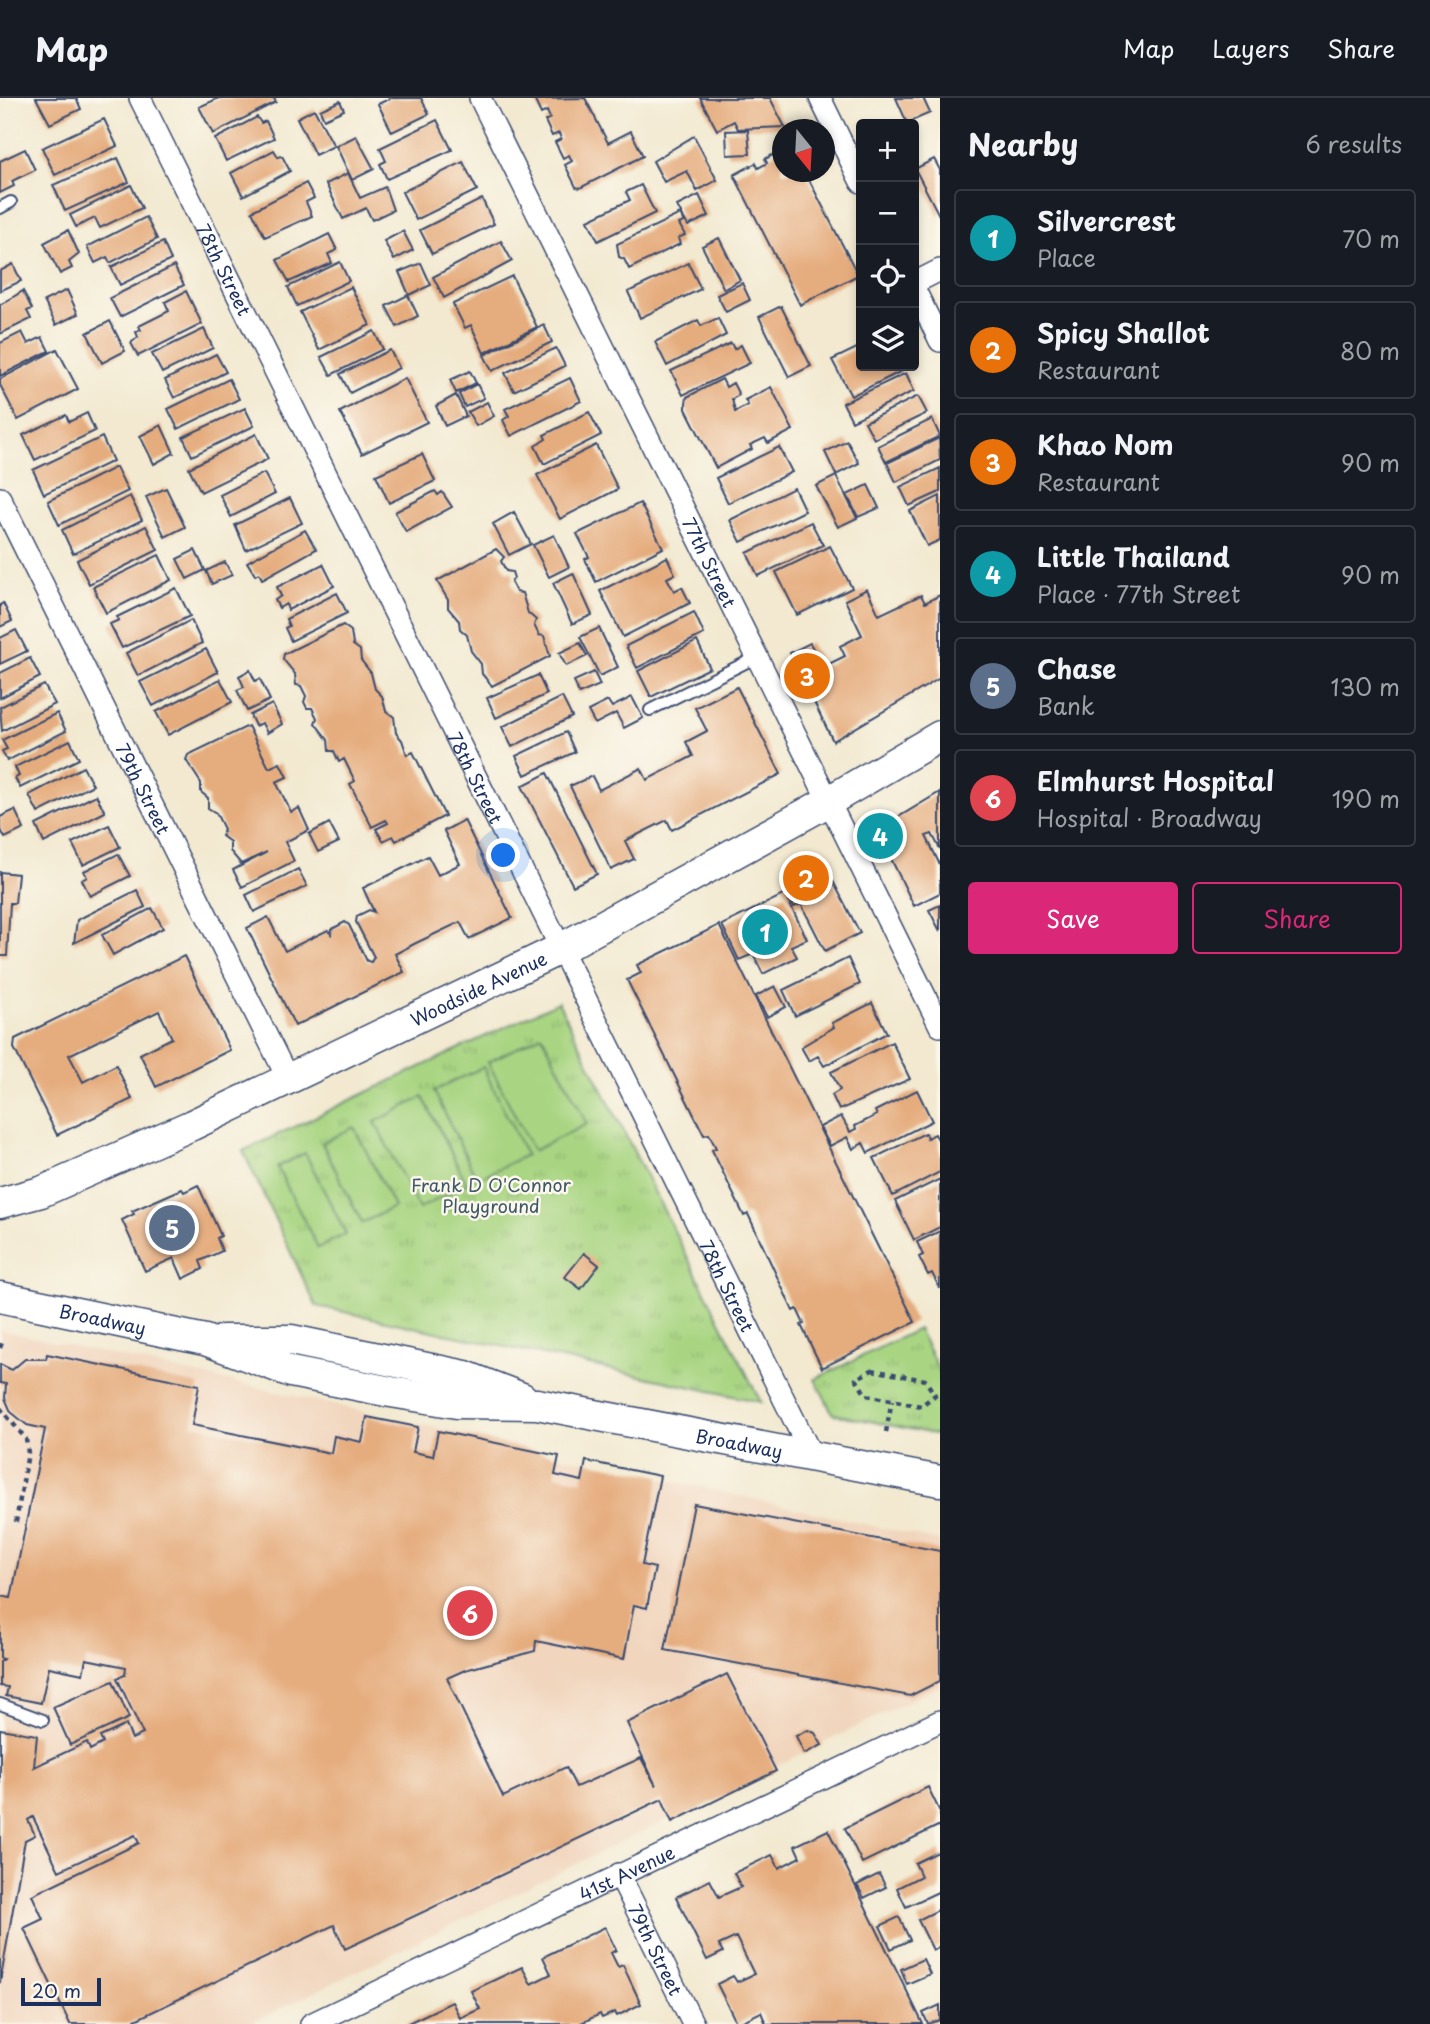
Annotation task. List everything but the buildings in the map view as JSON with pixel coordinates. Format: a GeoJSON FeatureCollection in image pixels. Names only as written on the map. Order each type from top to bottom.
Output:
{"type":"FeatureCollection","features":[{"type":"Feature","properties":{"kind":"street","name":"78th Street"},"geometry":{"type":"LineString","coordinates":[[140,98],[812,1456]]}},
{"type":"Feature","properties":{"kind":"street","name":"77th Street"},"geometry":{"type":"LineString","coordinates":[[480,98],[940,1026]]}},
{"type":"Feature","properties":{"kind":"street"},"geometry":{"type":"LineString","coordinates":[[820,98],[856,172]]}},
{"type":"Feature","properties":{"kind":"street"},"geometry":{"type":"LineString","coordinates":[[919,280],[940,270]]}},
{"type":"Feature","properties":{"kind":"street"},"geometry":{"type":"LineString","coordinates":[[919,298],[940,341]]}},
{"type":"Feature","properties":{"kind":"street","name":"79th Street"},"geometry":{"type":"LineString","coordinates":[[0,498],[288,1079]]}},
{"type":"Feature","properties":{"kind":"street","name":"Woodside Avenue"},"geometry":{"type":"LineString","coordinates":[[0,1203],[41,1192],[288,1079],[562,948],[829,802],[940,736]]}},
{"type":"Feature","properties":{"kind":"street","name":"Broadway"},"geometry":{"type":"LineString","coordinates":[[0,1297],[205,1340],[291,1372],[391,1392],[457,1404],[537,1404],[940,1481]]}},
{"type":"Feature","properties":{"kind":"street","name":"41st Avenue"},"geometry":{"type":"LineString","coordinates":[[311,2024],[339,2018],[619,1874],[940,1721]]}},
{"type":"Feature","properties":{"kind":"street","name":"79th Street"},"geometry":{"type":"LineString","coordinates":[[619,1874],[693,2024]]}},
{"type":"Feature","properties":{"kind":"lane"},"geometry":{"type":"LineString","coordinates":[[0,208],[11,202]]}},
{"type":"Feature","properties":{"kind":"lane"},"geometry":{"type":"LineString","coordinates":[[650,710],[757,657]]}},
{"type":"Feature","properties":{"kind":"lane"},"geometry":{"type":"LineString","coordinates":[[0,1704],[43,1720]]}},
{"type":"Feature","properties":{"kind":"path"},"geometry":{"type":"LineString","coordinates":[[0,1348],[3,1340]]}},
{"type":"Feature","properties":{"kind":"path"},"geometry":{"type":"LineString","coordinates":[[872,1370],[926,1380],[935,1395],[921,1406],[892,1400],[866,1395],[856,1379],[872,1370]]}},
{"type":"Feature","properties":{"kind":"path"},"geometry":{"type":"LineString","coordinates":[[886,1432],[892,1400]]}},
{"type":"Feature","properties":{"kind":"path"},"geometry":{"type":"LineString","coordinates":[[0,1408],[26,1439],[28,1453],[16,1522]]}},
{"type":"Feature","properties":{"kind":"shaded area"},"geometry":{"type":"Polygon","coordinates":[[[0,1330],[940,1541],[940,1686],[249,2024],[0,2024],[0,1330]]]}},
{"type":"Feature","properties":{"kind":"green space","name":"Frank D O'Connor Playground"},"geometry":{"type":"Polygon","coordinates":[[[558,1002],[761,1402],[316,1306],[243,1151],[558,1002]]]}},
{"type":"Feature","properties":{"kind":"green space"},"geometry":{"type":"Polygon","coordinates":[[[542,1035],[587,1124],[533,1151],[488,1062],[542,1035]]]}},
{"type":"Feature","properties":{"kind":"green space"},"geometry":{"type":"Polygon","coordinates":[[[483,1067],[526,1155],[477,1179],[434,1091],[483,1067]]]}},
{"type":"Feature","properties":{"kind":"green space"},"geometry":{"type":"Polygon","coordinates":[[[423,1097],[467,1184],[419,1209],[375,1122],[423,1097]]]}},
{"type":"Feature","properties":{"kind":"green space"},"geometry":{"type":"Polygon","coordinates":[[[354,1127],[394,1207],[362,1223],[322,1143],[354,1127]]]}},
{"type":"Feature","properties":{"kind":"green space"},"geometry":{"type":"Polygon","coordinates":[[[305,1153],[346,1234],[318,1248],[277,1167],[305,1153]]]}},
{"type":"Feature","properties":{"kind":"green space"},"geometry":{"type":"Polygon","coordinates":[[[918,1329],[940,1372],[940,1435],[833,1414],[815,1379],[918,1329]]]}},
{"type":"Feature","properties":{"kind":"place","name":"Khao Nom"},"geometry":{"type":"Point","coordinates":[807,676]}},
{"type":"Feature","properties":{"kind":"place","name":"Little Thailand"},"geometry":{"type":"Point","coordinates":[880,836]}},
{"type":"Feature","properties":{"kind":"place","name":"Spicy Shallot"},"geometry":{"type":"Point","coordinates":[806,878]}},
{"type":"Feature","properties":{"kind":"place","name":"Silvercrest"},"geometry":{"type":"Point","coordinates":[765,932]}},
{"type":"Feature","properties":{"kind":"place","name":"Chase"},"geometry":{"type":"Point","coordinates":[172,1228]}},
{"type":"Feature","properties":{"kind":"place","name":"Elmhurst Hospital"},"geometry":{"type":"Point","coordinates":[470,1613]}}]}
